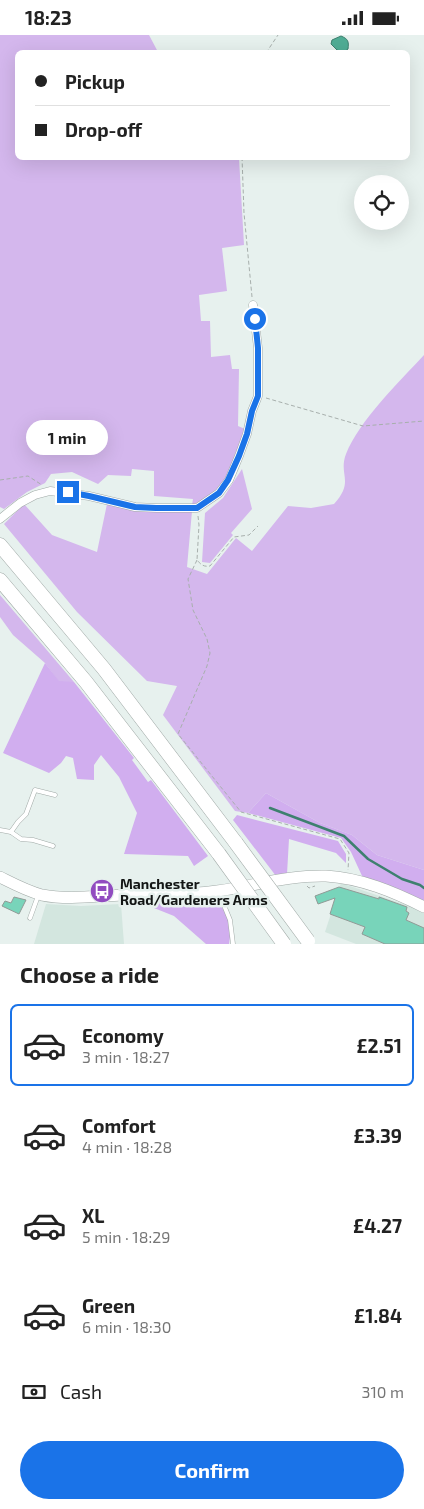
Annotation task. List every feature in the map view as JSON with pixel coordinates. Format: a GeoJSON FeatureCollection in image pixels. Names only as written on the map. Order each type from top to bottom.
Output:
{"type":"FeatureCollection","features":[{"type":"Feature","properties":{"kind":"highway"},"geometry":{"type":"LineString","coordinates":[[0,545],[104,669],[309,942]]}},
{"type":"Feature","properties":{"kind":"highway"},"geometry":{"type":"LineString","coordinates":[[0,580],[86,682],[220,854],[284,944]]}},
{"type":"Feature","properties":{"kind":"main road"},"geometry":{"type":"LineString","coordinates":[[0,877],[22,888],[39,893],[68,897],[198,893],[298,877],[326,877],[348,879],[374,886],[424,907]]}},
{"type":"Feature","properties":{"kind":"street"},"geometry":{"type":"LineString","coordinates":[[0,519],[20,503],[35,495],[50,491],[89,496],[135,507],[197,508],[219,493],[228,480],[247,434],[252,411],[258,396],[258,348],[253,305]]}},
{"type":"Feature","properties":{"kind":"lane"},"geometry":{"type":"LineString","coordinates":[[11,832],[26,814],[35,790],[55,795]]}},
{"type":"Feature","properties":{"kind":"lane"},"geometry":{"type":"LineString","coordinates":[[0,830],[11,832],[21,839],[33,840],[53,847]]}},
{"type":"Feature","properties":{"kind":"lane"},"geometry":{"type":"LineString","coordinates":[[219,891],[230,919],[233,944]]}},
{"type":"Feature","properties":{"kind":"lane"},"geometry":{"type":"LineString","coordinates":[[30,918],[39,893]]}},
{"type":"Feature","properties":{"kind":"path"},"geometry":{"type":"LineString","coordinates":[[268,50],[278,35]]}},
{"type":"Feature","properties":{"kind":"path"},"geometry":{"type":"LineString","coordinates":[[242,160],[244,213],[253,305]]}},
{"type":"Feature","properties":{"kind":"path"},"geometry":{"type":"LineString","coordinates":[[258,396],[363,426],[424,421]]}},
{"type":"Feature","properties":{"kind":"path"},"geometry":{"type":"LineString","coordinates":[[0,480],[28,476],[50,491]]}},
{"type":"Feature","properties":{"kind":"path"},"geometry":{"type":"LineString","coordinates":[[197,508],[199,525],[197,560],[188,579],[193,610],[207,639],[210,653],[207,666],[178,734],[241,812],[340,839],[349,853],[348,879]]}},
{"type":"Feature","properties":{"kind":"path"},"geometry":{"type":"LineString","coordinates":[[197,560],[200,565],[210,566],[234,537],[249,535],[258,525]]}},
{"type":"Feature","properties":{"kind":"shaded area"},"geometry":{"type":"Polygon","coordinates":[[[0,35],[149,35],[157,50],[15,50],[15,160],[239,160],[244,245],[222,248],[227,291],[199,295],[201,321],[210,321],[211,357],[230,355],[232,369],[239,369],[238,426],[245,429],[223,483],[213,493],[192,505],[193,499],[154,496],[154,471],[132,469],[131,476],[108,475],[98,484],[72,472],[51,474],[45,483],[27,492],[4,509],[0,507],[0,35]]]}},
{"type":"Feature","properties":{"kind":"shaded area"},"geometry":{"type":"Polygon","coordinates":[[[341,36],[347,39],[348,49],[337,50],[331,44],[332,40],[341,36]]]}},
{"type":"Feature","properties":{"kind":"shaded area"},"geometry":{"type":"Polygon","coordinates":[[[424,355],[424,870],[377,855],[352,835],[320,823],[266,793],[248,813],[235,811],[163,715],[177,686],[147,681],[77,612],[4,524],[24,504],[52,535],[97,552],[107,504],[133,509],[192,511],[187,567],[207,574],[236,538],[252,551],[288,506],[311,508],[334,504],[344,489],[344,461],[352,441],[380,402],[424,355]]]}},
{"type":"Feature","properties":{"kind":"shaded area"},"geometry":{"type":"Polygon","coordinates":[[[242,469],[252,509],[231,533],[233,535],[210,563],[202,562],[205,513],[223,498],[242,469]]]}},
{"type":"Feature","properties":{"kind":"shaded area"},"geometry":{"type":"Polygon","coordinates":[[[0,595],[74,682],[59,682],[45,663],[13,635],[0,617],[0,595]]]}},
{"type":"Feature","properties":{"kind":"shaded area"},"geometry":{"type":"Polygon","coordinates":[[[45,663],[59,681],[74,682],[134,758],[132,760],[148,782],[151,780],[208,856],[194,866],[188,856],[124,854],[137,813],[119,777],[101,755],[94,765],[94,780],[77,779],[73,758],[66,756],[49,773],[3,753],[45,663]]]}},
{"type":"Feature","properties":{"kind":"shaded area"},"geometry":{"type":"Polygon","coordinates":[[[266,793],[320,823],[352,835],[377,855],[424,870],[424,901],[363,878],[351,852],[341,838],[248,813],[266,793]]]}},
{"type":"Feature","properties":{"kind":"shaded area"},"geometry":{"type":"Polygon","coordinates":[[[237,815],[338,841],[346,854],[346,863],[336,853],[289,839],[287,874],[276,876],[233,820],[237,815]]]}},
{"type":"Feature","properties":{"kind":"shaded area"},"geometry":{"type":"Polygon","coordinates":[[[341,883],[424,911],[424,944],[356,944],[325,932],[341,883]]]}},
{"type":"Feature","properties":{"kind":"shaded area"},"geometry":{"type":"Polygon","coordinates":[[[211,901],[226,912],[230,924],[229,944],[206,944],[174,916],[139,902],[211,901]]]}},
{"type":"Feature","properties":{"kind":"shaded area"},"geometry":{"type":"Polygon","coordinates":[[[46,904],[81,906],[121,904],[124,944],[34,944],[46,904]]]}},
{"type":"Feature","properties":{"kind":"building"},"geometry":{"type":"Polygon","coordinates":[[[339,887],[379,899],[379,897],[407,907],[406,911],[409,913],[406,920],[424,928],[424,944],[385,944],[362,934],[365,927],[330,914],[335,898],[318,904],[315,896],[339,887]]]}},
{"type":"Feature","properties":{"kind":"building"},"geometry":{"type":"Polygon","coordinates":[[[14,897],[26,900],[19,914],[2,906],[5,901],[11,903],[14,897]]]}},
{"type":"Feature","properties":{"kind":"waterway"},"geometry":{"type":"LineString","coordinates":[[270,808],[344,836],[368,859],[402,879],[424,888]]}},
{"type":"Feature","properties":{"kind":"place","name":"Manchester Road/Gardeners Arms"},"geometry":{"type":"Point","coordinates":[102,891]}},
{"type":"Feature","properties":{"kind":"route"},"geometry":{"type":"LineString","coordinates":[[68,492],[135,507],[156,508],[197,508],[219,493],[228,480],[239,456],[258,396],[258,348],[255,319]]}}]}
